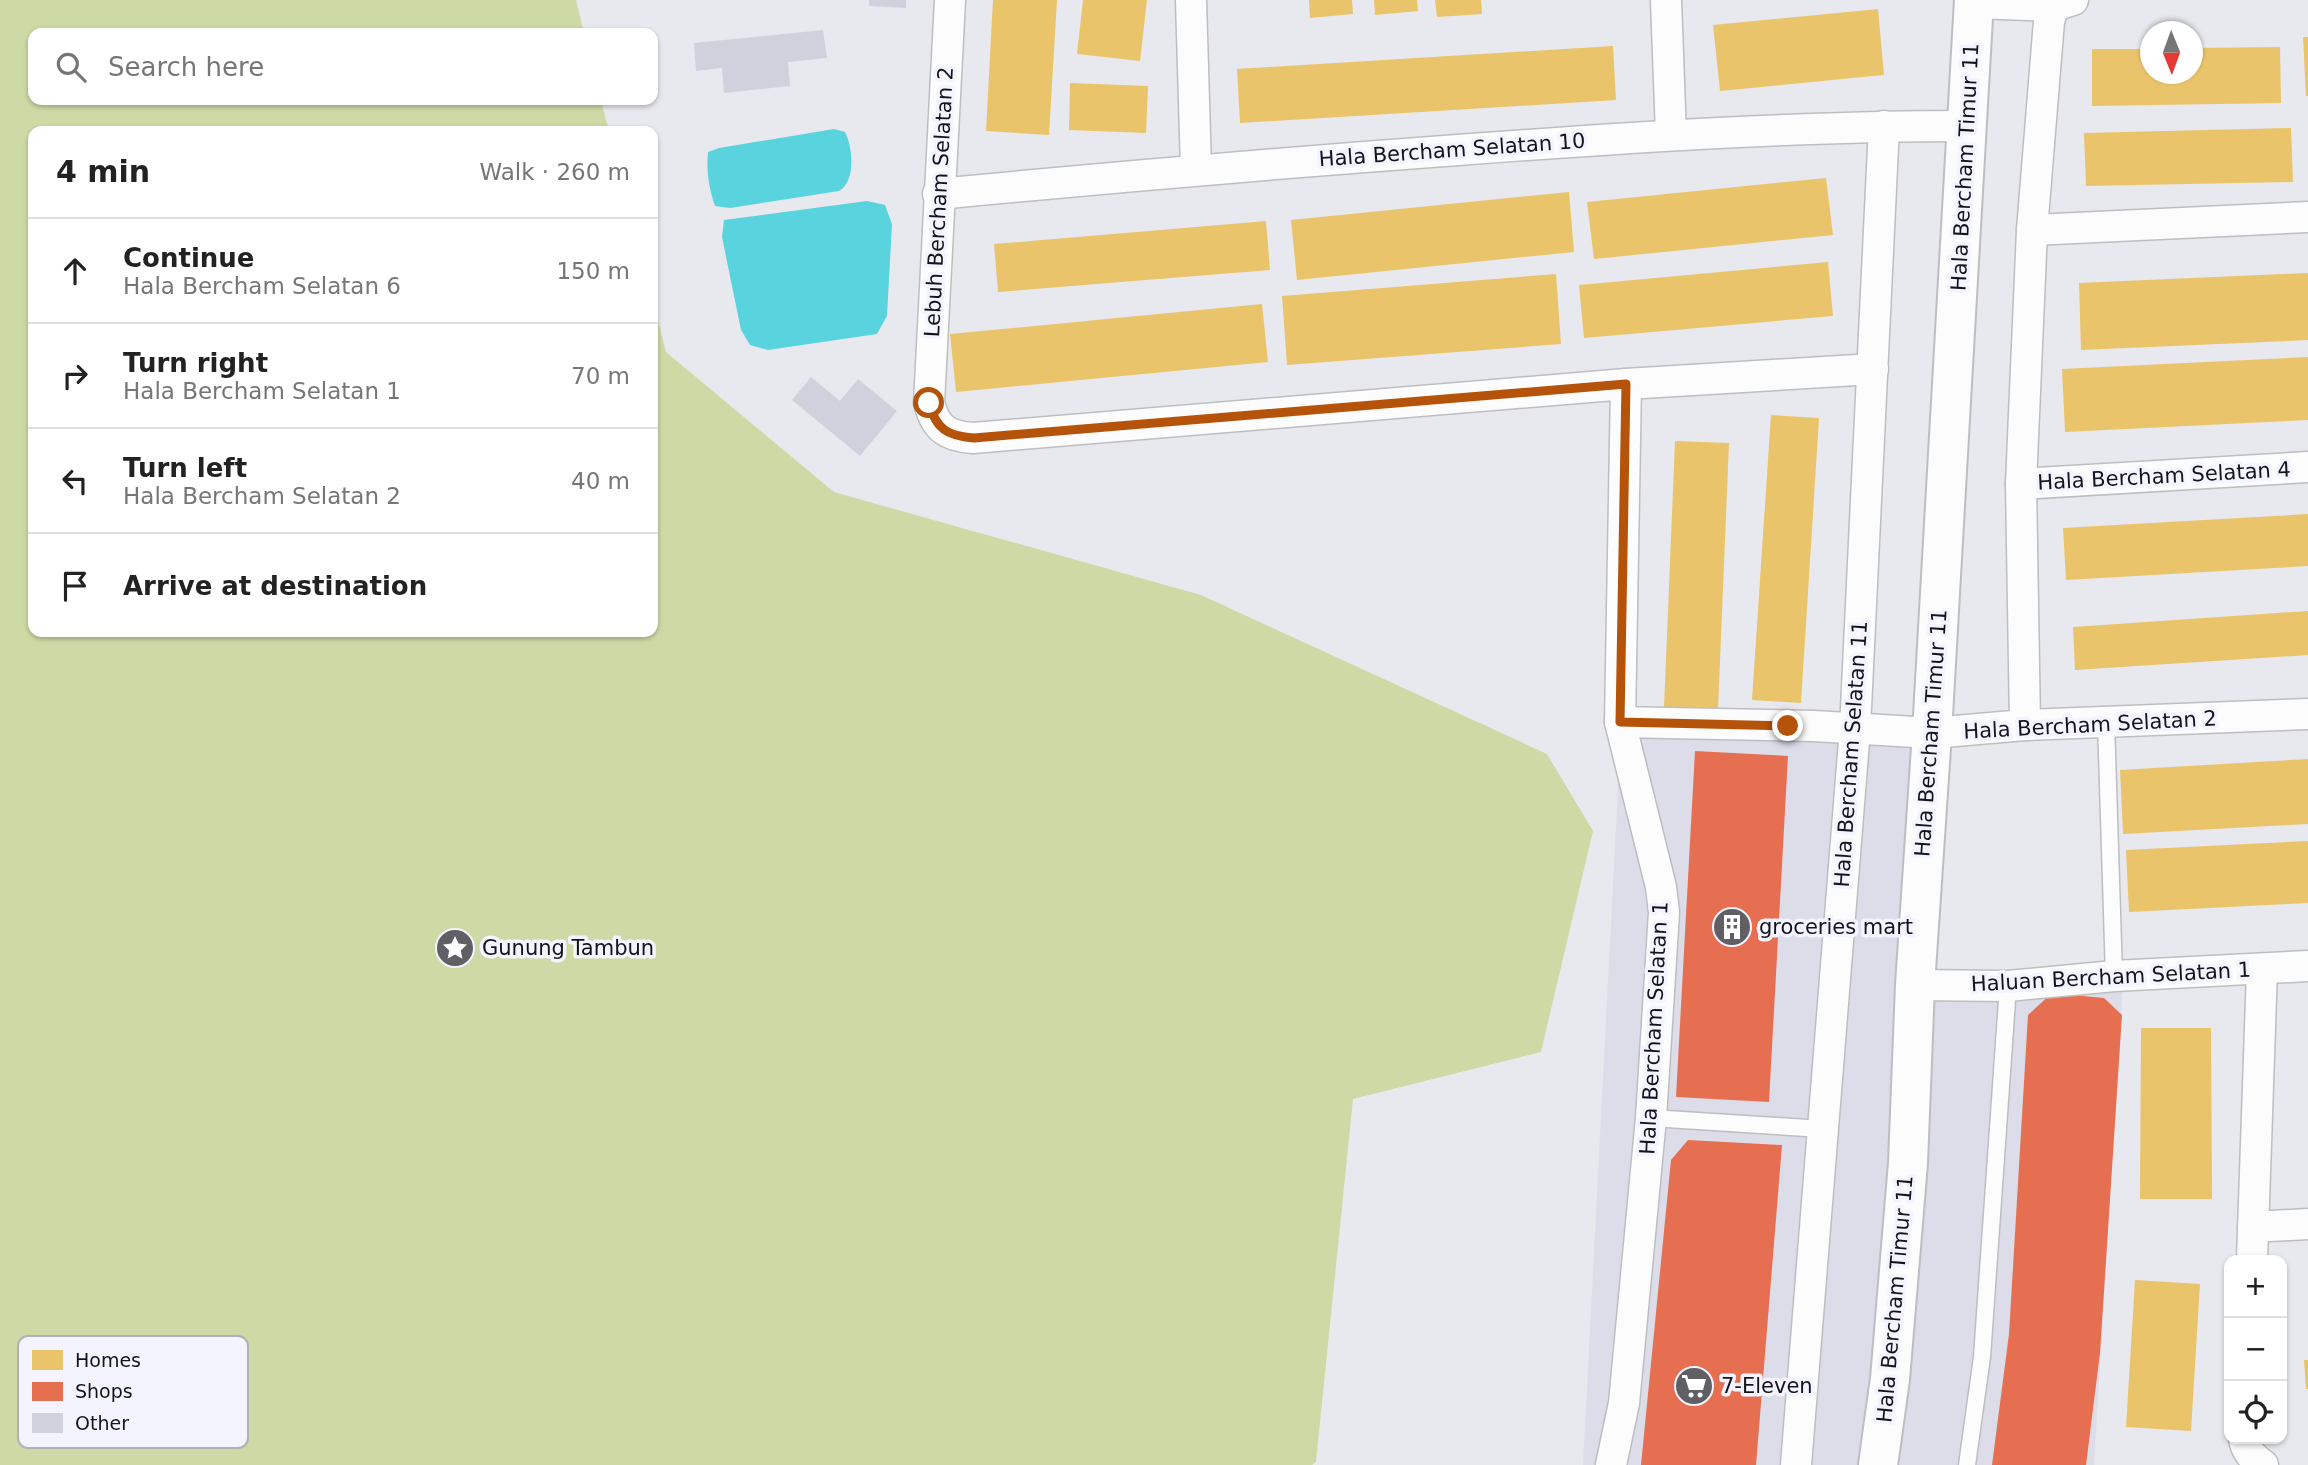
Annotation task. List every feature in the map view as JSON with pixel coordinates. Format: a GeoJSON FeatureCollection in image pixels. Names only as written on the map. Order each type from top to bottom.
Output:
{"type":"FeatureCollection","features":[{"type":"Feature","properties":{"kind":"street","name":"Lebuh Bercham Selatan 2"},"geometry":{"type":"LineString","coordinates":[[950,0],[929,403],[932,416],[943,430],[955,437],[974,438],[1626,384]]}},
{"type":"Feature","properties":{"kind":"street"},"geometry":{"type":"LineString","coordinates":[[1191,0],[1196,169]]}},
{"type":"Feature","properties":{"kind":"street"},"geometry":{"type":"LineString","coordinates":[[1666,0],[1671,135]]}},
{"type":"Feature","properties":{"kind":"street"},"geometry":{"type":"LineString","coordinates":[[1974,2],[2066,2],[2046,37],[2032,230],[2021,484],[2025,725]]}},
{"type":"Feature","properties":{"kind":"street","name":"Hala Bercham Timur 11"},"geometry":{"type":"LineString","coordinates":[[1878,1465],[1890,1379],[1908,1163],[1915,985],[1974,2]]}},
{"type":"Feature","properties":{"kind":"street","name":"Hala Bercham Selatan 10"},"geometry":{"type":"LineString","coordinates":[[938,194],[1196,169],[1671,135],[1884,126],[1968,126]]}},
{"type":"Feature","properties":{"kind":"street","name":"Hala Bercham Selatan 11"},"geometry":{"type":"LineString","coordinates":[[1796,1465],[1855,729],[1884,126]]}},
{"type":"Feature","properties":{"kind":"street"},"geometry":{"type":"LineString","coordinates":[[2032,230],[2308,217]]}},
{"type":"Feature","properties":{"kind":"street"},"geometry":{"type":"LineString","coordinates":[[1626,384],[1873,369]]}},
{"type":"Feature","properties":{"kind":"street","name":"Hala Bercham Selatan 1"},"geometry":{"type":"LineString","coordinates":[[1611,1465],[1624,1403],[1651,1118],[1664,912],[1661,887],[1620,722],[1626,384]]}},
{"type":"Feature","properties":{"kind":"street","name":"Hala Bercham Selatan 4"},"geometry":{"type":"LineString","coordinates":[[2021,484],[2308,467]]}},
{"type":"Feature","properties":{"kind":"street","name":"Hala Bercham Selatan 2"},"geometry":{"type":"LineString","coordinates":[[1620,722],[1932,733],[2025,725],[2308,714]]}},
{"type":"Feature","properties":{"kind":"street","name":"Haluan Bercham Selatan 1"},"geometry":{"type":"LineString","coordinates":[[1915,985],[2008,986],[2114,976],[2308,966]]}},
{"type":"Feature","properties":{"kind":"street"},"geometry":{"type":"LineString","coordinates":[[2252,1255],[2262,969]]}},
{"type":"Feature","properties":{"kind":"street"},"geometry":{"type":"LineString","coordinates":[[2253,1227],[2308,1224]]}},
{"type":"Feature","properties":{"kind":"street"},"geometry":{"type":"LineString","coordinates":[[2245,1444],[2253,1459],[2263,1465]]}},
{"type":"Feature","properties":{"kind":"lane"},"geometry":{"type":"LineString","coordinates":[[2106,722],[2114,976]]}},
{"type":"Feature","properties":{"kind":"lane"},"geometry":{"type":"LineString","coordinates":[[1967,1465],[1982,1357],[2008,986]]}},
{"type":"Feature","properties":{"kind":"lane"},"geometry":{"type":"LineString","coordinates":[[1651,1118],[1824,1129]]}},
{"type":"Feature","properties":{"kind":"shaded area"},"geometry":{"type":"Polygon","coordinates":[[[1621,729],[1927,733],[1915,985],[2123,980],[2094,1465],[1583,1465],[1621,729]]]}},
{"type":"Feature","properties":{"kind":"green space","name":"Gunung Tambun"},"geometry":{"type":"Polygon","coordinates":[[[0,0],[576,0],[583,28],[28,28],[28,105],[602,105],[608,126],[28,126],[28,637],[658,637],[658,321],[666,352],[834,492],[1201,595],[1547,754],[1593,831],[1541,1052],[1353,1099],[1316,1462],[1312,1465],[0,1465],[0,0]]]}},
{"type":"Feature","properties":{"kind":"water"},"geometry":{"type":"Polygon","coordinates":[[[834,129],[845,132],[851,155],[848,180],[839,191],[730,208],[715,206],[708,180],[708,152],[834,129]]]}},
{"type":"Feature","properties":{"kind":"water"},"geometry":{"type":"Polygon","coordinates":[[[867,201],[885,205],[892,224],[887,316],[877,334],[768,350],[750,345],[741,330],[722,237],[724,220],[867,201]]]}},
{"type":"Feature","properties":{"kind":"building: Homes"},"geometry":{"type":"Polygon","coordinates":[[[993,0],[1057,0],[1049,135],[986,131],[993,0]]]}},
{"type":"Feature","properties":{"kind":"building: Homes"},"geometry":{"type":"Polygon","coordinates":[[[1083,0],[1147,0],[1140,61],[1077,54],[1083,0]]]}},
{"type":"Feature","properties":{"kind":"building: Homes"},"geometry":{"type":"Polygon","coordinates":[[[1309,0],[1352,0],[1353,14],[1310,18],[1309,0]]]}},
{"type":"Feature","properties":{"kind":"building: Homes"},"geometry":{"type":"Polygon","coordinates":[[[1374,0],[1417,0],[1418,11],[1375,15],[1374,0]]]}},
{"type":"Feature","properties":{"kind":"building: Homes"},"geometry":{"type":"Polygon","coordinates":[[[1435,0],[1481,0],[1482,14],[1437,17],[1435,0]]]}},
{"type":"Feature","properties":{"kind":"building: Homes"},"geometry":{"type":"Polygon","coordinates":[[[1878,9],[1884,75],[1720,91],[1713,25],[1878,9]]]}},
{"type":"Feature","properties":{"kind":"building: Homes"},"geometry":{"type":"Polygon","coordinates":[[[2303,37],[2308,37],[2308,96],[2306,96],[2303,37]]]}},
{"type":"Feature","properties":{"kind":"building: Homes"},"geometry":{"type":"Polygon","coordinates":[[[1613,46],[1616,100],[1240,123],[1237,69],[1613,46]]]}},
{"type":"Feature","properties":{"kind":"building: Homes"},"geometry":{"type":"Polygon","coordinates":[[[2280,47],[2281,103],[2092,106],[2092,49],[2140,49],[2140,84],[2203,84],[2203,48],[2280,47]]]}},
{"type":"Feature","properties":{"kind":"building: Homes"},"geometry":{"type":"Polygon","coordinates":[[[1070,83],[1148,86],[1146,133],[1069,130],[1070,83]]]}},
{"type":"Feature","properties":{"kind":"building: Homes"},"geometry":{"type":"Polygon","coordinates":[[[2291,128],[2293,182],[2086,186],[2084,133],[2291,128]]]}},
{"type":"Feature","properties":{"kind":"building: Homes"},"geometry":{"type":"Polygon","coordinates":[[[1826,178],[1833,235],[1594,259],[1587,202],[1826,178]]]}},
{"type":"Feature","properties":{"kind":"building: Homes"},"geometry":{"type":"Polygon","coordinates":[[[1569,192],[1574,252],[1297,280],[1291,220],[1569,192]]]}},
{"type":"Feature","properties":{"kind":"building: Homes"},"geometry":{"type":"Polygon","coordinates":[[[1266,221],[1270,270],[998,292],[994,244],[1266,221]]]}},
{"type":"Feature","properties":{"kind":"building: Homes"},"geometry":{"type":"Polygon","coordinates":[[[1828,262],[1833,316],[1584,338],[1579,285],[1828,262]]]}},
{"type":"Feature","properties":{"kind":"building: Homes"},"geometry":{"type":"Polygon","coordinates":[[[2308,273],[2308,340],[2081,350],[2079,283],[2308,273]]]}},
{"type":"Feature","properties":{"kind":"building: Homes"},"geometry":{"type":"Polygon","coordinates":[[[1556,274],[1561,344],[1287,365],[1282,296],[1556,274]]]}},
{"type":"Feature","properties":{"kind":"building: Homes"},"geometry":{"type":"Polygon","coordinates":[[[1262,304],[1268,362],[956,392],[950,334],[1262,304]]]}},
{"type":"Feature","properties":{"kind":"building: Homes"},"geometry":{"type":"Polygon","coordinates":[[[2308,357],[2308,420],[2065,432],[2062,369],[2308,357]]]}},
{"type":"Feature","properties":{"kind":"building: Homes"},"geometry":{"type":"Polygon","coordinates":[[[1771,415],[1819,418],[1801,703],[1752,700],[1771,415]]]}},
{"type":"Feature","properties":{"kind":"building: Homes"},"geometry":{"type":"Polygon","coordinates":[[[1675,441],[1729,443],[1718,710],[1664,708],[1675,441]]]}},
{"type":"Feature","properties":{"kind":"building: Homes"},"geometry":{"type":"Polygon","coordinates":[[[2308,514],[2308,566],[2066,580],[2063,528],[2308,514]]]}},
{"type":"Feature","properties":{"kind":"building: Homes"},"geometry":{"type":"Polygon","coordinates":[[[2308,611],[2308,655],[2075,670],[2073,627],[2308,611]]]}},
{"type":"Feature","properties":{"kind":"building: Homes"},"geometry":{"type":"Polygon","coordinates":[[[2308,759],[2308,824],[2123,834],[2120,770],[2308,759]]]}},
{"type":"Feature","properties":{"kind":"building: Homes"},"geometry":{"type":"Polygon","coordinates":[[[2308,841],[2308,903],[2129,912],[2126,850],[2308,841]]]}},
{"type":"Feature","properties":{"kind":"building: Homes"},"geometry":{"type":"Polygon","coordinates":[[[2141,1028],[2211,1028],[2212,1199],[2140,1199],[2141,1028]]]}},
{"type":"Feature","properties":{"kind":"building: Homes"},"geometry":{"type":"Polygon","coordinates":[[[2135,1280],[2200,1284],[2191,1431],[2126,1427],[2135,1280]]]}},
{"type":"Feature","properties":{"kind":"building: Homes"},"geometry":{"type":"Polygon","coordinates":[[[2304,1360],[2308,1360],[2308,1389],[2306,1389],[2304,1360]]]}},
{"type":"Feature","properties":{"kind":"building: Shops","name":"groceries mart"},"geometry":{"type":"Polygon","coordinates":[[[1695,751],[1788,756],[1769,1102],[1676,1097],[1695,751]]]}},
{"type":"Feature","properties":{"kind":"building: Shops"},"geometry":{"type":"Polygon","coordinates":[[[2052,993],[2104,998],[2122,1015],[2100,1353],[2086,1465],[1992,1465],[2009,1334],[2028,1015],[2052,993]]]}},
{"type":"Feature","properties":{"kind":"building: Shops"},"geometry":{"type":"Polygon","coordinates":[[[1688,1140],[1782,1145],[1756,1465],[1641,1465],[1671,1160],[1688,1140]]]}},
{"type":"Feature","properties":{"kind":"building: Other"},"geometry":{"type":"Polygon","coordinates":[[[869,0],[906,0],[906,8],[869,6],[869,0]]]}},
{"type":"Feature","properties":{"kind":"building: Other"},"geometry":{"type":"Polygon","coordinates":[[[823,30],[827,58],[788,62],[790,86],[724,93],[722,68],[696,71],[694,43],[823,30]]]}},
{"type":"Feature","properties":{"kind":"building: Other"},"geometry":{"type":"Polygon","coordinates":[[[811,377],[840,401],[858,379],[897,411],[860,456],[792,400],[811,377]]]}},
{"type":"Feature","properties":{"kind":"place","name":"groceries mart"},"geometry":{"type":"Point","coordinates":[1732,927]}},
{"type":"Feature","properties":{"kind":"place","name":"Gunung Tambun"},"geometry":{"type":"Point","coordinates":[455,948]}},
{"type":"Feature","properties":{"kind":"place","name":"7-Eleven"},"geometry":{"type":"Point","coordinates":[1694,1386]}},
{"type":"Feature","properties":{"kind":"route"},"geometry":{"type":"LineString","coordinates":[[929,403],[932,416],[943,430],[955,437],[974,438],[1626,384],[1620,722],[1788,726]]}}]}
